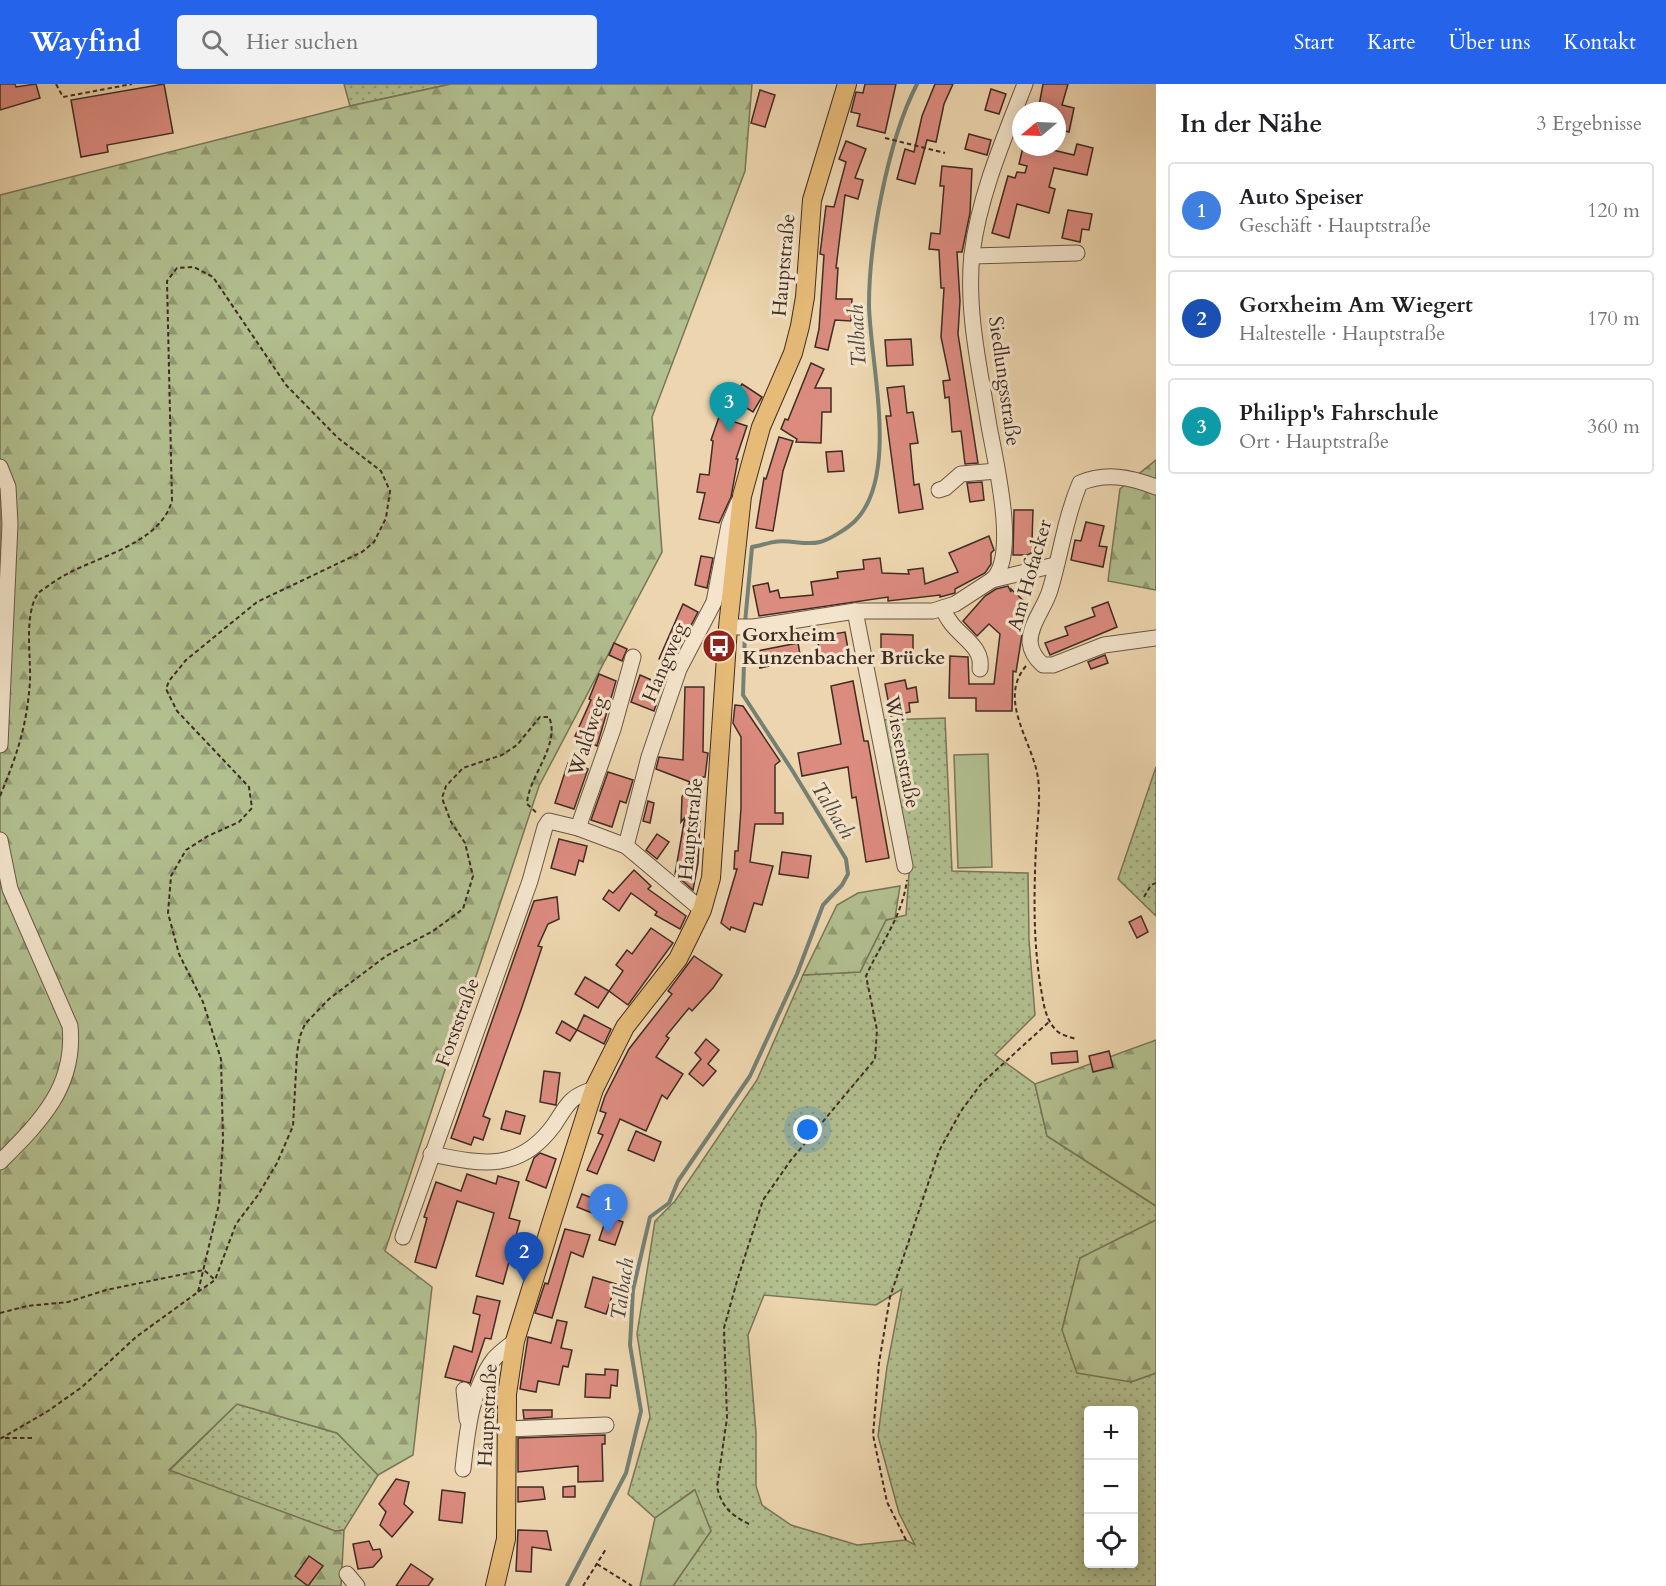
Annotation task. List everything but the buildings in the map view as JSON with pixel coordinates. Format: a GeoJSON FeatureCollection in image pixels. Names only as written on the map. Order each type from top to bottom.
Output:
{"type":"FeatureCollection","features":[{"type":"Feature","properties":{"kind":"main road","name":"Hauptstraße"},"geometry":{"type":"LineString","coordinates":[[495,1586],[506,1539],[505,1429],[507,1394],[516,1341],[594,1089],[625,1027],[678,959],[702,910],[713,862],[740,627],[742,496],[760,427],[793,353],[800,326],[806,297],[812,200],[847,84]]}},
{"type":"Feature","properties":{"kind":"street","name":"Siedlungsstraße"},"geometry":{"type":"LineString","coordinates":[[992,580],[1000,573],[1004,563],[1005,534],[997,471],[973,334],[972,256],[995,162],[1025,84]]}},
{"type":"Feature","properties":{"kind":"street"},"geometry":{"type":"LineString","coordinates":[[972,256],[1077,253]]}},
{"type":"Feature","properties":{"kind":"street"},"geometry":{"type":"LineString","coordinates":[[0,467],[8,487],[10,524],[0,745]]}},
{"type":"Feature","properties":{"kind":"street"},"geometry":{"type":"LineString","coordinates":[[939,490],[945,488],[961,474],[997,471]]}},
{"type":"Feature","properties":{"kind":"street","name":"Am Hofacker"},"geometry":{"type":"LineString","coordinates":[[1156,487],[1112,476],[1094,477],[1080,483],[1070,506],[1050,591],[1032,631],[1030,642],[1034,657],[1043,665],[1053,665],[1104,645],[1156,638]]}},
{"type":"Feature","properties":{"kind":"street","name":"Hangweg"},"geometry":{"type":"LineString","coordinates":[[626,846],[650,757],[679,669],[714,602],[729,525],[742,496]]}},
{"type":"Feature","properties":{"kind":"street"},"geometry":{"type":"LineString","coordinates":[[740,627],[855,611],[933,611],[956,604],[992,580],[1055,565]]}},
{"type":"Feature","properties":{"kind":"street"},"geometry":{"type":"LineString","coordinates":[[943,608],[950,625],[978,650],[981,659],[980,669]]}},
{"type":"Feature","properties":{"kind":"street","name":"Wiesenstraße"},"geometry":{"type":"LineString","coordinates":[[855,611],[905,866]]}},
{"type":"Feature","properties":{"kind":"street","name":"Waldweg"},"geometry":{"type":"LineString","coordinates":[[578,828],[613,729],[633,657]]}},
{"type":"Feature","properties":{"kind":"street"},"geometry":{"type":"LineString","coordinates":[[549,821],[578,828],[626,846],[702,910]]}},
{"type":"Feature","properties":{"kind":"street","name":"Forststraße"},"geometry":{"type":"LineString","coordinates":[[404,1238],[431,1154],[530,881],[545,827],[549,821]]}},
{"type":"Feature","properties":{"kind":"street"},"geometry":{"type":"LineString","coordinates":[[0,840],[10,889],[70,1026],[72,1045],[70,1062],[57,1099],[28,1135],[0,1162]]}},
{"type":"Feature","properties":{"kind":"street"},"geometry":{"type":"LineString","coordinates":[[431,1154],[479,1164],[502,1161],[521,1154],[540,1140],[572,1098],[594,1089]]}},
{"type":"Feature","properties":{"kind":"street"},"geometry":{"type":"LineString","coordinates":[[463,1469],[468,1428],[478,1391],[495,1358],[516,1341]]}},
{"type":"Feature","properties":{"kind":"street"},"geometry":{"type":"LineString","coordinates":[[464,1389],[468,1428]]}},
{"type":"Feature","properties":{"kind":"street"},"geometry":{"type":"LineString","coordinates":[[505,1429],[606,1425]]}},
{"type":"Feature","properties":{"kind":"path"},"geometry":{"type":"LineString","coordinates":[[56,84],[63,97],[132,84]]}},
{"type":"Feature","properties":{"kind":"path"},"geometry":{"type":"LineString","coordinates":[[887,139],[945,153]]}},
{"type":"Feature","properties":{"kind":"path"},"geometry":{"type":"LineString","coordinates":[[0,796],[22,741],[30,682],[30,626],[37,594],[60,577],[119,552],[169,513],[172,501],[167,281],[177,268],[194,267],[213,277],[286,385],[338,438],[381,471],[390,491],[386,518],[374,542],[362,552],[256,602],[186,660],[169,681],[166,689],[177,711],[249,787],[252,808],[240,822],[208,836],[186,850],[171,876],[168,913],[179,954],[203,1002],[221,1059],[224,1140],[219,1204],[198,1292]]}},
{"type":"Feature","properties":{"kind":"path"},"geometry":{"type":"LineString","coordinates":[[1034,657],[1020,673],[1015,700],[1019,726],[1034,755],[1039,781],[1033,909],[1037,962],[1045,1011],[1050,1021],[1056,1031],[1077,1039]]}},
{"type":"Feature","properties":{"kind":"path"},"geometry":{"type":"LineString","coordinates":[[1,1439],[48,1411],[82,1387],[136,1337],[215,1280],[236,1224],[258,1196],[277,1163],[293,1126],[297,1053],[300,1036],[306,1024],[329,999],[386,956],[433,932],[463,909],[473,876],[465,843],[451,822],[442,798],[446,786],[463,768],[502,755],[517,745],[540,717],[549,717],[552,724],[549,747],[538,774],[528,790],[527,804],[549,821]]}},
{"type":"Feature","properties":{"kind":"path"},"geometry":{"type":"LineString","coordinates":[[749,1524],[730,1514],[719,1497],[717,1487],[727,1418],[724,1328],[763,1200],[790,1161],[875,1059],[877,1030],[866,976],[897,920],[905,899],[908,876],[905,866]]}},
{"type":"Feature","properties":{"kind":"path"},"geometry":{"type":"LineString","coordinates":[[1144,897],[1151,885],[1156,883]]}},
{"type":"Feature","properties":{"kind":"path"},"geometry":{"type":"LineString","coordinates":[[906,1540],[887,1502],[873,1435],[879,1363],[890,1297],[939,1151],[961,1111],[981,1084],[1050,1021]]}},
{"type":"Feature","properties":{"kind":"path"},"geometry":{"type":"LineString","coordinates":[[204,1270],[215,1280]]}},
{"type":"Feature","properties":{"kind":"path"},"geometry":{"type":"LineString","coordinates":[[0,1312],[27,1306],[68,1302],[106,1290],[204,1270]]}},
{"type":"Feature","properties":{"kind":"path"},"geometry":{"type":"LineString","coordinates":[[1,1439],[33,1438]]}},
{"type":"Feature","properties":{"kind":"path"},"geometry":{"type":"LineString","coordinates":[[583,1586],[606,1549]]}},
{"type":"Feature","properties":{"kind":"path"},"geometry":{"type":"LineString","coordinates":[[597,1564],[633,1586]]}},
{"type":"Feature","properties":{"kind":"green space"},"geometry":{"type":"Polygon","coordinates":[[[344,84],[451,84],[350,106],[344,84]]]}},
{"type":"Feature","properties":{"kind":"green space"},"geometry":{"type":"Polygon","coordinates":[[[451,84],[752,84],[745,171],[652,417],[662,552],[539,786],[385,1251],[432,1287],[413,1455],[378,1475],[337,1433],[237,1404],[169,1470],[335,1531],[344,1530],[341,1586],[0,1586],[0,195],[350,106],[451,84]]]}},
{"type":"Feature","properties":{"kind":"green space"},"geometry":{"type":"Polygon","coordinates":[[[1156,460],[1156,590],[1108,581],[1120,489],[1156,460]]]}},
{"type":"Feature","properties":{"kind":"green space"},"geometry":{"type":"Polygon","coordinates":[[[945,718],[952,871],[1028,873],[1029,940],[1035,1015],[995,1055],[1035,1084],[1047,1136],[1156,1206],[1156,1220],[1080,1258],[1062,1330],[1131,1382],[1156,1373],[1156,1586],[673,1586],[711,1531],[694,1490],[655,1518],[628,1494],[650,1417],[637,1334],[655,1221],[675,1201],[757,1080],[803,975],[860,972],[886,920],[906,915],[910,860],[882,720],[945,718]],[[902,1289],[876,1305],[764,1295],[748,1335],[756,1433],[756,1486],[762,1505],[791,1525],[857,1545],[906,1540],[915,1545],[899,1513],[878,1436],[887,1367],[902,1289]]]}},
{"type":"Feature","properties":{"kind":"green space"},"geometry":{"type":"Polygon","coordinates":[[[988,754],[992,867],[958,868],[954,755],[988,754]]]}},
{"type":"Feature","properties":{"kind":"green space"},"geometry":{"type":"Polygon","coordinates":[[[1156,767],[1156,916],[1118,879],[1156,767]]]}},
{"type":"Feature","properties":{"kind":"green space"},"geometry":{"type":"Polygon","coordinates":[[[900,886],[895,918],[886,920],[860,972],[803,975],[837,905],[858,893],[900,886]]]}},
{"type":"Feature","properties":{"kind":"green space"},"geometry":{"type":"Polygon","coordinates":[[[1156,1040],[1156,1206],[1047,1136],[1035,1084],[1156,1040]]]}},
{"type":"Feature","properties":{"kind":"green space"},"geometry":{"type":"Polygon","coordinates":[[[1156,1220],[1156,1373],[1131,1382],[1077,1373],[1062,1330],[1080,1258],[1156,1220]]]}},
{"type":"Feature","properties":{"kind":"green space"},"geometry":{"type":"Polygon","coordinates":[[[237,1404],[337,1433],[378,1475],[344,1530],[335,1531],[169,1471],[237,1404]]]}},
{"type":"Feature","properties":{"kind":"green space"},"geometry":{"type":"Polygon","coordinates":[[[695,1490],[711,1531],[673,1586],[640,1586],[655,1518],[695,1490]]]}},
{"type":"Feature","properties":{"kind":"waterway","name":"Talbach"},"geometry":{"type":"LineString","coordinates":[[745,623],[752,547],[780,541],[809,543],[824,541],[852,524],[869,501],[876,476],[879,448],[877,387],[869,305],[872,252],[889,162],[897,133],[917,84]]}},
{"type":"Feature","properties":{"kind":"waterway","name":"Talbach"},"geometry":{"type":"LineString","coordinates":[[567,1586],[626,1473],[641,1411],[630,1345],[633,1290],[650,1217],[669,1203],[678,1181],[750,1076],[797,974],[823,905],[842,885],[848,874],[846,859],[743,695],[745,630]]}},
{"type":"Feature","properties":{"kind":"place","name":"Philipp's Fahrschule"},"geometry":{"type":"Point","coordinates":[729,432]}},
{"type":"Feature","properties":{"kind":"place","name":"Gorxheim Kunzenbacher Brücke"},"geometry":{"type":"Point","coordinates":[719,646]}},
{"type":"Feature","properties":{"kind":"place","name":"Auto Speiser"},"geometry":{"type":"Point","coordinates":[608,1234]}},
{"type":"Feature","properties":{"kind":"place","name":"Gorxheim Am Wiegert"},"geometry":{"type":"Point","coordinates":[524,1282]}}]}
